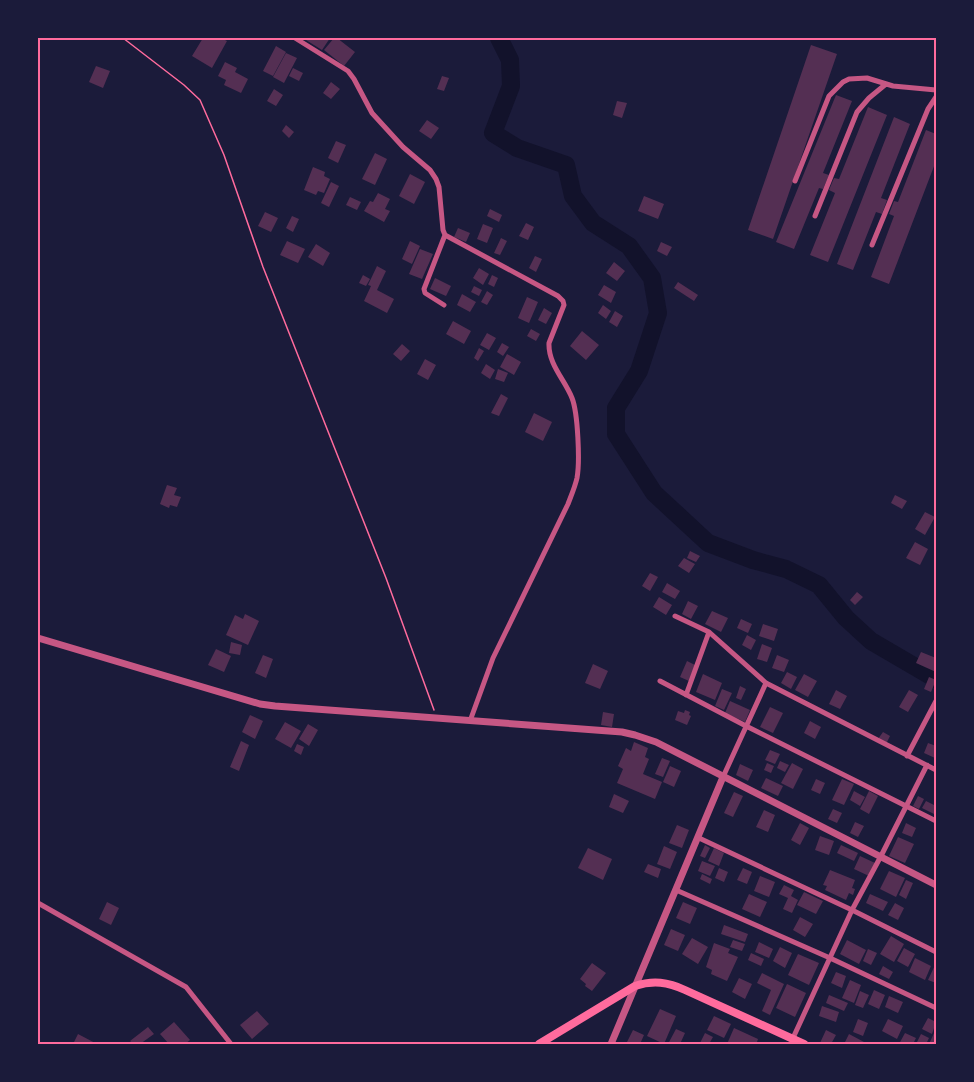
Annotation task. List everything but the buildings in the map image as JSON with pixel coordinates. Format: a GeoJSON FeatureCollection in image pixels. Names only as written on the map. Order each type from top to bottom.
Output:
{"type":"FeatureCollection","features":[{"type":"Feature","properties":{"kind":"main road"},"geometry":{"type":"LineString","coordinates":[[539,1044],[635,986],[660,982],[674,985],[804,1044]]}},
{"type":"Feature","properties":{"kind":"street"},"geometry":{"type":"LineString","coordinates":[[295,38],[348,71],[372,113],[403,147],[430,170],[436,179],[445,235],[424,289],[425,293],[444,305]]}},
{"type":"Feature","properties":{"kind":"street"},"geometry":{"type":"LineString","coordinates":[[795,181],[829,96],[843,82],[849,79],[867,78],[901,87],[936,90]]}},
{"type":"Feature","properties":{"kind":"street"},"geometry":{"type":"LineString","coordinates":[[815,216],[857,112],[886,84]]}},
{"type":"Feature","properties":{"kind":"street"},"geometry":{"type":"LineString","coordinates":[[872,245],[928,108],[936,97]]}},
{"type":"Feature","properties":{"kind":"street"},"geometry":{"type":"LineString","coordinates":[[445,235],[558,296],[563,301],[563,310],[549,343],[549,350],[573,399],[577,429],[577,474],[573,493],[493,658],[470,721]]}},
{"type":"Feature","properties":{"kind":"street"},"geometry":{"type":"LineString","coordinates":[[675,616],[709,632],[766,683],[936,770]]}},
{"type":"Feature","properties":{"kind":"street"},"geometry":{"type":"LineString","coordinates":[[686,695],[709,632]]}},
{"type":"Feature","properties":{"kind":"street"},"geometry":{"type":"LineString","coordinates":[[38,638],[260,704],[622,732],[636,735],[656,742],[936,885]]}},
{"type":"Feature","properties":{"kind":"street"},"geometry":{"type":"LineString","coordinates":[[660,681],[936,821]]}},
{"type":"Feature","properties":{"kind":"street"},"geometry":{"type":"LineString","coordinates":[[611,1044],[723,777],[766,683]]}},
{"type":"Feature","properties":{"kind":"street"},"geometry":{"type":"LineString","coordinates":[[907,756],[936,701]]}},
{"type":"Feature","properties":{"kind":"street"},"geometry":{"type":"LineString","coordinates":[[793,1038],[852,910],[927,765]]}},
{"type":"Feature","properties":{"kind":"street"},"geometry":{"type":"LineString","coordinates":[[699,838],[936,952]]}},
{"type":"Feature","properties":{"kind":"street"},"geometry":{"type":"LineString","coordinates":[[676,890],[936,1008]]}},
{"type":"Feature","properties":{"kind":"street"},"geometry":{"type":"LineString","coordinates":[[38,903],[186,987],[231,1044]]}},
{"type":"Feature","properties":{"kind":"path"},"geometry":{"type":"LineString","coordinates":[[123,38],[200,100],[224,155],[263,267],[386,578],[438,719]]}},
{"type":"Feature","properties":{"kind":"waterway"},"geometry":{"type":"LineString","coordinates":[[499,38],[510,60],[511,86],[493,133],[517,148],[566,165],[573,196],[593,223],[629,246],[652,278],[658,313],[639,371],[616,408],[616,434],[654,493],[708,543],[753,560],[786,569],[819,585],[846,618],[871,641],[936,679]]}}]}
